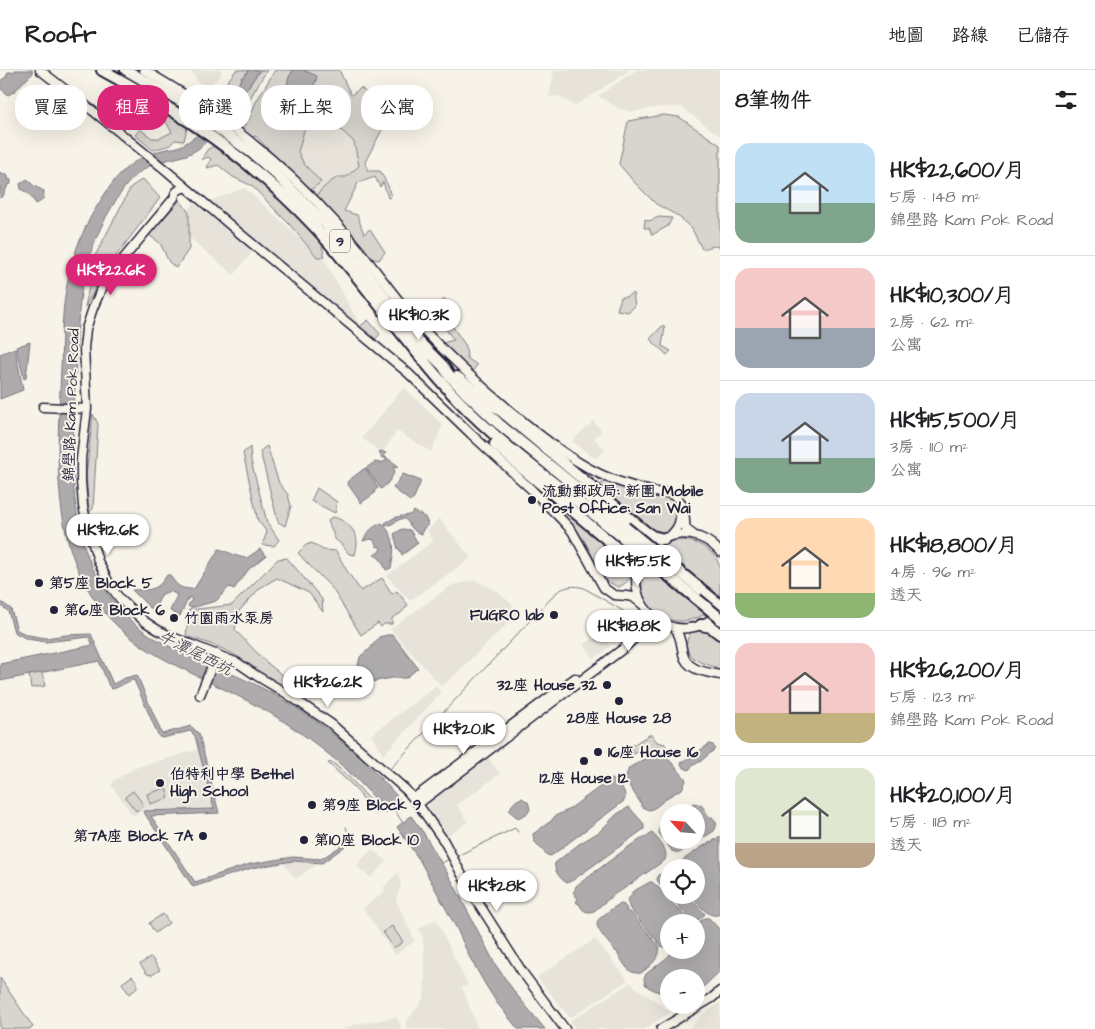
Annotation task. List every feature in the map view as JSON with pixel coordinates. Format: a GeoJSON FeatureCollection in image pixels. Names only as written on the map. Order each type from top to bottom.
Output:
{"type":"FeatureCollection","features":[{"type":"Feature","properties":{"kind":"highway","name":"9"},"geometry":{"type":"LineString","coordinates":[[102,70],[194,124],[260,176],[313,225],[350,268],[417,354],[460,402],[502,442],[622,531]]}},
{"type":"Feature","properties":{"kind":"highway","name":"9"},"geometry":{"type":"LineString","coordinates":[[126,70],[179,100]]}},
{"type":"Feature","properties":{"kind":"highway","name":"9"},"geometry":{"type":"LineString","coordinates":[[227,130],[276,174],[326,224],[362,266],[417,340],[443,366],[466,394],[622,531],[700,596],[720,618]]}},
{"type":"Feature","properties":{"kind":"highway"},"geometry":{"type":"LineString","coordinates":[[350,268],[369,300],[423,371],[441,391],[493,443],[628,557],[637,570]]}},
{"type":"Feature","properties":{"kind":"highway"},"geometry":{"type":"LineString","coordinates":[[443,366],[501,411],[646,532],[652,536],[667,538]]}},
{"type":"Feature","properties":{"kind":"highway","name":"9"},"geometry":{"type":"LineString","coordinates":[[700,596],[720,605]]}},
{"type":"Feature","properties":{"kind":"highway"},"geometry":{"type":"LineString","coordinates":[[696,626],[710,627],[720,634]]}},
{"type":"Feature","properties":{"kind":"street"},"geometry":{"type":"LineString","coordinates":[[40,70],[144,152],[418,383],[532,490],[572,531],[604,588],[614,595],[633,597],[652,617],[662,624],[674,628],[696,626]]}},
{"type":"Feature","properties":{"kind":"street"},"geometry":{"type":"LineString","coordinates":[[144,70],[179,95]]}},
{"type":"Feature","properties":{"kind":"street"},"geometry":{"type":"LineString","coordinates":[[228,130],[271,159],[306,191],[340,226],[419,325],[477,383],[544,438],[579,463],[611,479],[675,496],[680,501],[684,510],[688,531],[710,543],[720,552]]}},
{"type":"Feature","properties":{"kind":"street","name":"錦壆路 Kam Pok Road"},"geometry":{"type":"LineString","coordinates":[[184,187],[178,190],[174,198],[118,264],[100,292],[86,329],[81,459],[83,506],[92,546],[104,574],[120,599],[144,621],[158,630],[215,658],[238,662],[330,723],[406,790],[444,841],[470,890],[524,973],[565,1029]]}},
{"type":"Feature","properties":{"kind":"street"},"geometry":{"type":"LineString","coordinates":[[43,407],[84,409]]}},
{"type":"Feature","properties":{"kind":"street"},"geometry":{"type":"LineString","coordinates":[[656,492],[674,501],[680,511],[678,526],[667,538]]}},
{"type":"Feature","properties":{"kind":"street"},"geometry":{"type":"LineString","coordinates":[[416,801],[630,637],[642,625],[645,618],[644,607],[637,592],[636,584],[640,561],[655,544],[667,538],[681,534],[695,536]]}},
{"type":"Feature","properties":{"kind":"street"},"geometry":{"type":"LineString","coordinates":[[623,595],[636,584]]}},
{"type":"Feature","properties":{"kind":"street"},"geometry":{"type":"LineString","coordinates":[[682,645],[686,634],[720,610]]}},
{"type":"Feature","properties":{"kind":"street"},"geometry":{"type":"LineString","coordinates":[[416,801],[604,664],[644,630],[651,626],[662,624]]}},
{"type":"Feature","properties":{"kind":"street"},"geometry":{"type":"LineString","coordinates":[[674,628],[680,635],[684,658],[692,667],[720,675]]}},
{"type":"Feature","properties":{"kind":"street"},"geometry":{"type":"LineString","coordinates":[[201,692],[215,658]]}},
{"type":"Feature","properties":{"kind":"street"},"geometry":{"type":"LineString","coordinates":[[661,1029],[720,991]]}},
{"type":"Feature","properties":{"kind":"shaded area"},"geometry":{"type":"Polygon","coordinates":[[[15,70],[32,70],[33,73],[20,85],[15,85],[15,91],[8,95],[0,88],[0,81],[6,77],[8,72],[15,70]]]}},
{"type":"Feature","properties":{"kind":"shaded area"},"geometry":{"type":"Polygon","coordinates":[[[191,70],[221,70],[221,75],[210,85],[198,82],[191,70]]]}},
{"type":"Feature","properties":{"kind":"shaded area"},"geometry":{"type":"Polygon","coordinates":[[[236,70],[249,70],[238,85],[225,85],[236,70]]]}},
{"type":"Feature","properties":{"kind":"shaded area"},"geometry":{"type":"Polygon","coordinates":[[[249,70],[260,70],[249,85],[237,85],[242,79],[241,77],[249,70]]]}},
{"type":"Feature","properties":{"kind":"shaded area"},"geometry":{"type":"Polygon","coordinates":[[[260,70],[267,70],[251,96],[251,85],[249,85],[260,70]]]}},
{"type":"Feature","properties":{"kind":"shaded area"},"geometry":{"type":"Polygon","coordinates":[[[275,70],[339,70],[346,85],[266,85],[275,70]]]}},
{"type":"Feature","properties":{"kind":"shaded area"},"geometry":{"type":"Polygon","coordinates":[[[293,70],[303,70],[317,76],[314,85],[287,85],[293,70]]]}},
{"type":"Feature","properties":{"kind":"shaded area"},"geometry":{"type":"Polygon","coordinates":[[[554,70],[630,70],[575,106],[559,96],[549,97],[554,70]]]}},
{"type":"Feature","properties":{"kind":"shaded area"},"geometry":{"type":"Polygon","coordinates":[[[636,70],[720,70],[720,136],[681,107],[661,107],[630,112],[618,108],[598,96],[636,70]]]}},
{"type":"Feature","properties":{"kind":"shaded area"},"geometry":{"type":"Polygon","coordinates":[[[361,88],[361,130],[382,130],[365,162],[368,171],[380,171],[388,186],[391,197],[388,198],[383,182],[380,187],[375,177],[358,183],[344,211],[357,215],[364,234],[370,229],[385,252],[379,260],[358,256],[312,202],[329,183],[338,177],[346,177],[359,166],[354,142],[341,130],[351,130],[351,95],[361,88]]]}},
{"type":"Feature","properties":{"kind":"shaded area"},"geometry":{"type":"Polygon","coordinates":[[[261,94],[261,130],[304,130],[298,152],[304,164],[321,182],[304,195],[263,157],[263,154],[271,152],[256,136],[242,140],[230,130],[251,130],[251,114],[261,94]]]}},
{"type":"Feature","properties":{"kind":"shaded area"},"geometry":{"type":"Polygon","coordinates":[[[173,113],[179,117],[179,130],[187,130],[184,141],[175,140],[170,145],[153,150],[135,135],[141,130],[152,138],[160,138],[172,132],[169,127],[169,116],[173,113]]]}},
{"type":"Feature","properties":{"kind":"shaded area"},"geometry":{"type":"Polygon","coordinates":[[[664,115],[679,117],[720,145],[720,247],[714,246],[702,249],[692,229],[678,216],[656,204],[619,164],[628,121],[664,115]]]}},
{"type":"Feature","properties":{"kind":"shaded area"},"geometry":{"type":"Polygon","coordinates":[[[304,130],[342,130],[354,142],[359,166],[346,177],[338,177],[312,202],[304,195],[321,182],[304,164],[298,152],[304,130]]]}},
{"type":"Feature","properties":{"kind":"shaded area"},"geometry":{"type":"Polygon","coordinates":[[[199,134],[208,140],[198,149],[187,155],[152,165],[140,172],[118,196],[101,228],[85,271],[78,326],[73,466],[76,508],[85,549],[98,578],[109,596],[123,613],[143,631],[189,656],[237,676],[273,694],[313,719],[351,749],[401,801],[385,813],[376,800],[346,769],[310,739],[270,713],[163,658],[124,632],[99,605],[81,576],[69,544],[62,510],[58,439],[62,322],[67,285],[74,255],[93,213],[111,185],[123,171],[143,157],[162,150],[175,148],[199,134]]]}},
{"type":"Feature","properties":{"kind":"shaded area"},"geometry":{"type":"Polygon","coordinates":[[[213,146],[254,174],[288,206],[320,239],[325,257],[317,257],[291,226],[252,186],[233,177],[218,165],[207,168],[211,159],[208,157],[201,160],[207,150],[213,146]]]}},
{"type":"Feature","properties":{"kind":"shaded area"},"geometry":{"type":"Polygon","coordinates":[[[0,172],[8,176],[11,184],[8,185],[3,196],[0,198],[0,172]]]}},
{"type":"Feature","properties":{"kind":"shaded area"},"geometry":{"type":"Polygon","coordinates":[[[27,179],[34,186],[44,191],[43,199],[36,204],[29,194],[21,189],[20,184],[27,179]]]}},
{"type":"Feature","properties":{"kind":"shaded area"},"geometry":{"type":"Polygon","coordinates":[[[143,179],[160,198],[106,269],[85,307],[95,256],[131,187],[143,179]]]}},
{"type":"Feature","properties":{"kind":"shaded area"},"geometry":{"type":"Polygon","coordinates":[[[245,188],[326,262],[361,327],[209,201],[245,188]]]}},
{"type":"Feature","properties":{"kind":"shaded area"},"geometry":{"type":"Polygon","coordinates":[[[180,200],[189,213],[189,249],[176,268],[169,262],[160,243],[149,235],[180,200]]]}},
{"type":"Feature","properties":{"kind":"shaded area"},"geometry":{"type":"Polygon","coordinates":[[[194,203],[253,251],[234,275],[175,226],[194,203]]]}},
{"type":"Feature","properties":{"kind":"shaded area"},"geometry":{"type":"Polygon","coordinates":[[[659,217],[672,218],[668,226],[652,235],[649,228],[644,228],[645,219],[649,221],[659,217]]]}},
{"type":"Feature","properties":{"kind":"shaded area"},"geometry":{"type":"Polygon","coordinates":[[[633,293],[635,306],[628,312],[617,310],[621,297],[633,293]]]}},
{"type":"Feature","properties":{"kind":"shaded area"},"geometry":{"type":"Polygon","coordinates":[[[444,299],[449,302],[444,306],[446,317],[466,346],[467,358],[477,365],[467,379],[449,361],[431,349],[454,340],[430,307],[436,308],[444,299]]]}},
{"type":"Feature","properties":{"kind":"shaded area"},"geometry":{"type":"Polygon","coordinates":[[[368,320],[380,334],[374,341],[358,328],[368,320]]]}},
{"type":"Feature","properties":{"kind":"shaded area"},"geometry":{"type":"Polygon","coordinates":[[[663,325],[665,327],[662,346],[671,351],[667,355],[650,339],[663,325]]]}},
{"type":"Feature","properties":{"kind":"shaded area"},"geometry":{"type":"Polygon","coordinates":[[[30,342],[26,378],[24,379],[16,347],[30,342]]]}},
{"type":"Feature","properties":{"kind":"shaded area"},"geometry":{"type":"Polygon","coordinates":[[[15,348],[23,390],[0,399],[0,354],[15,348]]]}},
{"type":"Feature","properties":{"kind":"shaded area"},"geometry":{"type":"Polygon","coordinates":[[[404,387],[443,425],[431,452],[397,431],[382,453],[362,438],[404,387]]]}},
{"type":"Feature","properties":{"kind":"shaded area"},"geometry":{"type":"Polygon","coordinates":[[[93,414],[98,424],[93,509],[89,512],[86,475],[93,414]]]}},
{"type":"Feature","properties":{"kind":"shaded area"},"geometry":{"type":"Polygon","coordinates":[[[593,421],[602,431],[594,438],[605,450],[596,458],[572,441],[593,421]]]}},
{"type":"Feature","properties":{"kind":"shaded area"},"geometry":{"type":"Polygon","coordinates":[[[267,446],[279,483],[288,495],[291,506],[285,526],[278,522],[260,451],[267,446]]]}},
{"type":"Feature","properties":{"kind":"shaded area"},"geometry":{"type":"Polygon","coordinates":[[[250,447],[251,461],[267,522],[279,540],[274,546],[262,545],[267,532],[258,521],[243,453],[250,447]]]}},
{"type":"Feature","properties":{"kind":"shaded area"},"geometry":{"type":"Polygon","coordinates":[[[381,451],[386,453],[384,456],[397,465],[397,468],[393,468],[395,471],[381,489],[366,468],[375,462],[386,461],[386,458],[382,458],[379,453],[381,451]]]}},
{"type":"Feature","properties":{"kind":"shaded area"},"geometry":{"type":"Polygon","coordinates":[[[365,468],[378,488],[374,491],[375,493],[361,503],[347,483],[365,468]]]}},
{"type":"Feature","properties":{"kind":"shaded area"},"geometry":{"type":"Polygon","coordinates":[[[403,474],[421,481],[413,500],[410,501],[393,488],[403,474]]]}},
{"type":"Feature","properties":{"kind":"shaded area"},"geometry":{"type":"Polygon","coordinates":[[[611,481],[650,495],[667,498],[677,507],[677,520],[669,531],[662,534],[654,534],[598,488],[602,483],[611,481]]]}},
{"type":"Feature","properties":{"kind":"shaded area"},"geometry":{"type":"Polygon","coordinates":[[[317,488],[337,502],[335,513],[311,501],[317,488]]]}},
{"type":"Feature","properties":{"kind":"shaded area"},"geometry":{"type":"Polygon","coordinates":[[[536,488],[541,488],[617,552],[631,570],[631,576],[624,584],[619,587],[604,578],[587,545],[574,527],[559,509],[536,488]]]}},
{"type":"Feature","properties":{"kind":"shaded area"},"geometry":{"type":"Polygon","coordinates":[[[414,511],[425,517],[429,524],[423,529],[422,534],[414,530],[405,519],[385,525],[385,523],[394,518],[409,515],[414,511]]]}},
{"type":"Feature","properties":{"kind":"shaded area"},"geometry":{"type":"Polygon","coordinates":[[[332,517],[345,522],[355,533],[357,542],[355,555],[349,554],[335,539],[328,521],[332,517]]]}},
{"type":"Feature","properties":{"kind":"shaded area"},"geometry":{"type":"Polygon","coordinates":[[[439,518],[471,558],[410,601],[387,576],[433,541],[427,531],[439,518]]]}},
{"type":"Feature","properties":{"kind":"shaded area"},"geometry":{"type":"Polygon","coordinates":[[[382,523],[387,528],[393,544],[391,568],[386,570],[380,559],[374,555],[381,549],[379,546],[377,547],[374,540],[371,539],[363,541],[370,530],[382,523]]]}},
{"type":"Feature","properties":{"kind":"shaded area"},"geometry":{"type":"Polygon","coordinates":[[[402,529],[410,530],[418,543],[402,555],[398,549],[394,534],[402,529]]]}},
{"type":"Feature","properties":{"kind":"shaded area"},"geometry":{"type":"Polygon","coordinates":[[[677,540],[697,543],[710,551],[714,556],[720,569],[720,593],[718,597],[659,547],[677,540]]]}},
{"type":"Feature","properties":{"kind":"shaded area"},"geometry":{"type":"Polygon","coordinates":[[[312,543],[323,550],[336,551],[361,591],[382,578],[392,594],[397,591],[408,605],[401,613],[392,618],[392,624],[384,624],[381,627],[378,623],[361,635],[332,588],[298,553],[306,545],[312,543]]]}},
{"type":"Feature","properties":{"kind":"shaded area"},"geometry":{"type":"Polygon","coordinates":[[[219,549],[247,558],[260,549],[266,556],[249,569],[234,589],[229,587],[216,601],[191,608],[188,606],[192,599],[189,597],[180,616],[170,611],[177,595],[170,591],[162,594],[154,610],[132,590],[152,589],[159,585],[167,575],[170,575],[180,586],[194,589],[219,549]]]}},
{"type":"Feature","properties":{"kind":"shaded area"},"geometry":{"type":"Polygon","coordinates":[[[287,558],[322,599],[323,612],[309,593],[277,578],[260,588],[239,611],[235,630],[266,662],[303,692],[284,688],[233,654],[186,636],[189,610],[232,605],[278,559],[287,558]]]}},
{"type":"Feature","properties":{"kind":"shaded area"},"geometry":{"type":"Polygon","coordinates":[[[644,564],[705,614],[691,620],[678,621],[656,613],[648,604],[643,592],[641,579],[644,564]]]}},
{"type":"Feature","properties":{"kind":"shaded area"},"geometry":{"type":"Polygon","coordinates":[[[474,580],[496,590],[520,612],[442,687],[390,629],[452,585],[474,580]]]}},
{"type":"Feature","properties":{"kind":"shaded area"},"geometry":{"type":"Polygon","coordinates":[[[0,601],[11,609],[17,630],[28,635],[46,638],[91,634],[113,684],[137,675],[162,734],[191,726],[199,734],[219,813],[151,816],[195,882],[250,864],[293,857],[321,859],[341,846],[346,837],[349,838],[344,847],[322,863],[293,861],[252,868],[193,887],[143,811],[214,809],[195,736],[190,731],[163,738],[159,737],[134,680],[112,689],[99,661],[0,681],[0,664],[93,645],[89,637],[46,642],[27,639],[14,632],[8,611],[0,605],[0,601]]]}},
{"type":"Feature","properties":{"kind":"shaded area"},"geometry":{"type":"Polygon","coordinates":[[[706,630],[720,640],[720,668],[705,664],[693,658],[689,653],[687,640],[691,632],[706,630]]]}},
{"type":"Feature","properties":{"kind":"shaded area"},"geometry":{"type":"Polygon","coordinates":[[[393,635],[418,668],[406,678],[392,678],[371,682],[358,666],[360,657],[369,650],[379,637],[393,635]]]}},
{"type":"Feature","properties":{"kind":"shaded area"},"geometry":{"type":"Polygon","coordinates":[[[600,635],[611,646],[594,659],[584,644],[600,635]]]}},
{"type":"Feature","properties":{"kind":"shaded area"},"geometry":{"type":"Polygon","coordinates":[[[42,672],[45,686],[31,688],[29,675],[42,672]]]}},
{"type":"Feature","properties":{"kind":"shaded area"},"geometry":{"type":"Polygon","coordinates":[[[436,686],[441,693],[383,755],[371,735],[436,686]]]}},
{"type":"Feature","properties":{"kind":"shaded area"},"geometry":{"type":"Polygon","coordinates":[[[652,735],[657,742],[665,744],[667,750],[661,751],[657,747],[652,753],[646,749],[633,754],[631,746],[652,735]]]}},
{"type":"Feature","properties":{"kind":"shaded area"},"geometry":{"type":"Polygon","coordinates":[[[709,744],[713,745],[715,749],[701,761],[689,770],[682,766],[682,762],[709,744]]]}},
{"type":"Feature","properties":{"kind":"shaded area","name":"伯特利中學 Bethel High School"},"geometry":{"type":"Polygon","coordinates":[[[199,749],[214,809],[140,812],[133,816],[112,786],[113,781],[135,768],[199,749]]]}},
{"type":"Feature","properties":{"kind":"shaded area"},"geometry":{"type":"Polygon","coordinates":[[[660,753],[665,755],[686,781],[682,789],[650,810],[642,807],[626,781],[626,776],[629,768],[660,753]]]}},
{"type":"Feature","properties":{"kind":"shaded area"},"geometry":{"type":"Polygon","coordinates":[[[487,756],[500,774],[457,805],[468,822],[447,836],[429,809],[431,799],[487,756]]]}},
{"type":"Feature","properties":{"kind":"shaded area"},"geometry":{"type":"Polygon","coordinates":[[[332,762],[358,786],[380,813],[374,813],[354,787],[328,763],[332,762]]]}},
{"type":"Feature","properties":{"kind":"shaded area"},"geometry":{"type":"Polygon","coordinates":[[[612,779],[622,788],[625,795],[624,801],[551,856],[547,855],[534,841],[533,834],[555,816],[568,810],[612,779]]]}},
{"type":"Feature","properties":{"kind":"shaded area"},"geometry":{"type":"Polygon","coordinates":[[[166,788],[169,798],[150,804],[147,794],[166,788]]]}},
{"type":"Feature","properties":{"kind":"shaded area"},"geometry":{"type":"Polygon","coordinates":[[[133,791],[144,805],[136,811],[125,797],[133,791]]]}},
{"type":"Feature","properties":{"kind":"shaded area"},"geometry":{"type":"Polygon","coordinates":[[[522,798],[528,802],[530,809],[528,813],[518,818],[509,811],[517,800],[522,798]]]}},
{"type":"Feature","properties":{"kind":"shaded area"},"geometry":{"type":"Polygon","coordinates":[[[629,807],[644,824],[644,829],[573,880],[567,883],[562,880],[556,872],[555,863],[579,844],[599,832],[617,814],[629,807]]]}},
{"type":"Feature","properties":{"kind":"shaded area"},"geometry":{"type":"Polygon","coordinates":[[[705,810],[715,821],[714,831],[705,837],[705,810]]]}},
{"type":"Feature","properties":{"kind":"shaded area"},"geometry":{"type":"Polygon","coordinates":[[[411,816],[423,832],[452,881],[495,964],[516,994],[545,1029],[518,1029],[497,1003],[485,984],[420,861],[397,827],[411,816]]]}},
{"type":"Feature","properties":{"kind":"shaded area"},"geometry":{"type":"Polygon","coordinates":[[[652,833],[660,842],[660,849],[664,849],[665,859],[660,859],[660,863],[616,893],[594,911],[588,912],[583,910],[579,903],[576,902],[578,899],[573,892],[576,886],[631,845],[652,833]]]}},
{"type":"Feature","properties":{"kind":"shaded area"},"geometry":{"type":"Polygon","coordinates":[[[720,837],[720,914],[716,915],[708,913],[699,904],[705,904],[705,859],[684,859],[699,849],[705,849],[705,845],[720,837]]]}},
{"type":"Feature","properties":{"kind":"shaded area"},"geometry":{"type":"Polygon","coordinates":[[[372,849],[386,861],[371,878],[356,866],[372,849]]]}},
{"type":"Feature","properties":{"kind":"shaded area"},"geometry":{"type":"Polygon","coordinates":[[[671,849],[685,849],[679,853],[671,849]]]}},
{"type":"Feature","properties":{"kind":"shaded area"},"geometry":{"type":"Polygon","coordinates":[[[293,861],[319,863],[295,879],[284,863],[293,861]]]}},
{"type":"Feature","properties":{"kind":"shaded area"},"geometry":{"type":"Polygon","coordinates":[[[398,872],[401,884],[396,900],[415,941],[395,955],[363,908],[386,891],[383,888],[398,872]]]}},
{"type":"Feature","properties":{"kind":"shaded area"},"geometry":{"type":"Polygon","coordinates":[[[660,874],[660,884],[657,880],[660,874]]]}},
{"type":"Feature","properties":{"kind":"shaded area"},"geometry":{"type":"Polygon","coordinates":[[[652,882],[660,889],[660,904],[674,904],[683,914],[660,914],[660,945],[630,909],[627,900],[632,895],[632,892],[652,882]]]}},
{"type":"Feature","properties":{"kind":"shaded area"},"geometry":{"type":"Polygon","coordinates":[[[621,904],[624,905],[627,909],[626,911],[631,913],[659,946],[657,958],[641,973],[630,971],[627,968],[618,952],[615,951],[598,927],[597,923],[600,918],[612,908],[621,904]]]}},
{"type":"Feature","properties":{"kind":"shaded area"},"geometry":{"type":"Polygon","coordinates":[[[677,904],[696,904],[705,914],[686,914],[677,904]]]}},
{"type":"Feature","properties":{"kind":"shaded area"},"geometry":{"type":"Polygon","coordinates":[[[163,914],[169,923],[155,933],[149,923],[163,914]]]}},
{"type":"Feature","properties":{"kind":"shaded area"},"geometry":{"type":"Polygon","coordinates":[[[705,918],[709,918],[720,930],[720,971],[705,985],[705,969],[660,969],[660,993],[645,984],[646,974],[665,959],[705,959],[705,918]]]}},
{"type":"Feature","properties":{"kind":"shaded area"},"geometry":{"type":"Polygon","coordinates":[[[436,919],[468,986],[462,987],[478,1029],[408,1029],[405,1023],[424,997],[423,938],[419,929],[436,919]]]}},
{"type":"Feature","properties":{"kind":"shaded area"},"geometry":{"type":"Polygon","coordinates":[[[392,926],[403,942],[394,948],[383,932],[392,926]]]}},
{"type":"Feature","properties":{"kind":"shaded area"},"geometry":{"type":"Polygon","coordinates":[[[595,939],[628,980],[570,1018],[537,977],[595,939]]]}},
{"type":"Feature","properties":{"kind":"shaded area"},"geometry":{"type":"Polygon","coordinates":[[[151,957],[160,970],[152,975],[147,974],[140,964],[151,957]]]}},
{"type":"Feature","properties":{"kind":"shaded area"},"geometry":{"type":"Polygon","coordinates":[[[132,976],[137,982],[137,986],[129,994],[122,983],[132,976]]]}},
{"type":"Feature","properties":{"kind":"shaded area"},"geometry":{"type":"Polygon","coordinates":[[[0,978],[33,1027],[30,1029],[0,1029],[0,978]]]}},
{"type":"Feature","properties":{"kind":"shaded area"},"geometry":{"type":"Polygon","coordinates":[[[630,983],[660,1004],[660,1014],[668,1014],[644,1029],[575,1029],[570,1021],[630,983]]]}},
{"type":"Feature","properties":{"kind":"shaded area"},"geometry":{"type":"Polygon","coordinates":[[[720,1003],[720,1029],[691,1028],[705,1013],[720,1003]]]}},
{"type":"Feature","properties":{"kind":"shaded area"},"geometry":{"type":"Polygon","coordinates":[[[396,1017],[402,1029],[343,1029],[357,1024],[396,1017]]]}},
{"type":"Feature","properties":{"kind":"waterway"},"geometry":{"type":"LineString","coordinates":[[389,770],[557,592],[570,587],[584,588],[630,615],[635,615]]}},
{"type":"Feature","properties":{"kind":"waterway"},"geometry":{"type":"LineString","coordinates":[[381,780],[385,775]]}},
{"type":"Feature","properties":{"kind":"waterway","name":"牛潭尾西坑"},"geometry":{"type":"LineString","coordinates":[[393,808],[403,823]]}},
{"type":"Feature","properties":{"kind":"waterway"},"geometry":{"type":"LineString","coordinates":[[346,827],[349,835],[348,839]]}},
{"type":"Feature","properties":{"kind":"waterway"},"geometry":{"type":"LineString","coordinates":[[455,857],[515,828],[518,832]]}},
{"type":"Feature","properties":{"kind":"waterway"},"geometry":{"type":"LineString","coordinates":[[442,863],[449,859]]}},
{"type":"Feature","properties":{"kind":"place","name":"流動郵政局: 新圍 Mobile Post Office: San Wai"},"geometry":{"type":"Point","coordinates":[532,500]}},
{"type":"Feature","properties":{"kind":"place","name":"第5座 Block 5"},"geometry":{"type":"Point","coordinates":[39,583]}},
{"type":"Feature","properties":{"kind":"place","name":"第6座 Block 6"},"geometry":{"type":"Point","coordinates":[54,610]}},
{"type":"Feature","properties":{"kind":"place","name":"FUGRO lab"},"geometry":{"type":"Point","coordinates":[554,615]}},
{"type":"Feature","properties":{"kind":"place","name":"竹園雨水泵房"},"geometry":{"type":"Point","coordinates":[174,618]}},
{"type":"Feature","properties":{"kind":"place","name":"32座 House 32"},"geometry":{"type":"Point","coordinates":[607,685]}},
{"type":"Feature","properties":{"kind":"place","name":"28座 House 28"},"geometry":{"type":"Point","coordinates":[619,701]}},
{"type":"Feature","properties":{"kind":"place","name":"16座 House 16"},"geometry":{"type":"Point","coordinates":[598,752]}},
{"type":"Feature","properties":{"kind":"place","name":"12座 House 12"},"geometry":{"type":"Point","coordinates":[584,761]}},
{"type":"Feature","properties":{"kind":"place","name":"伯特利中學 Bethel High School"},"geometry":{"type":"Point","coordinates":[160,783]}},
{"type":"Feature","properties":{"kind":"place","name":"第9座 Block 9"},"geometry":{"type":"Point","coordinates":[312,805]}},
{"type":"Feature","properties":{"kind":"place","name":"第7A座 Block 7A"},"geometry":{"type":"Point","coordinates":[203,836]}},
{"type":"Feature","properties":{"kind":"place","name":"第10座 Block 10"},"geometry":{"type":"Point","coordinates":[304,840]}}]}
